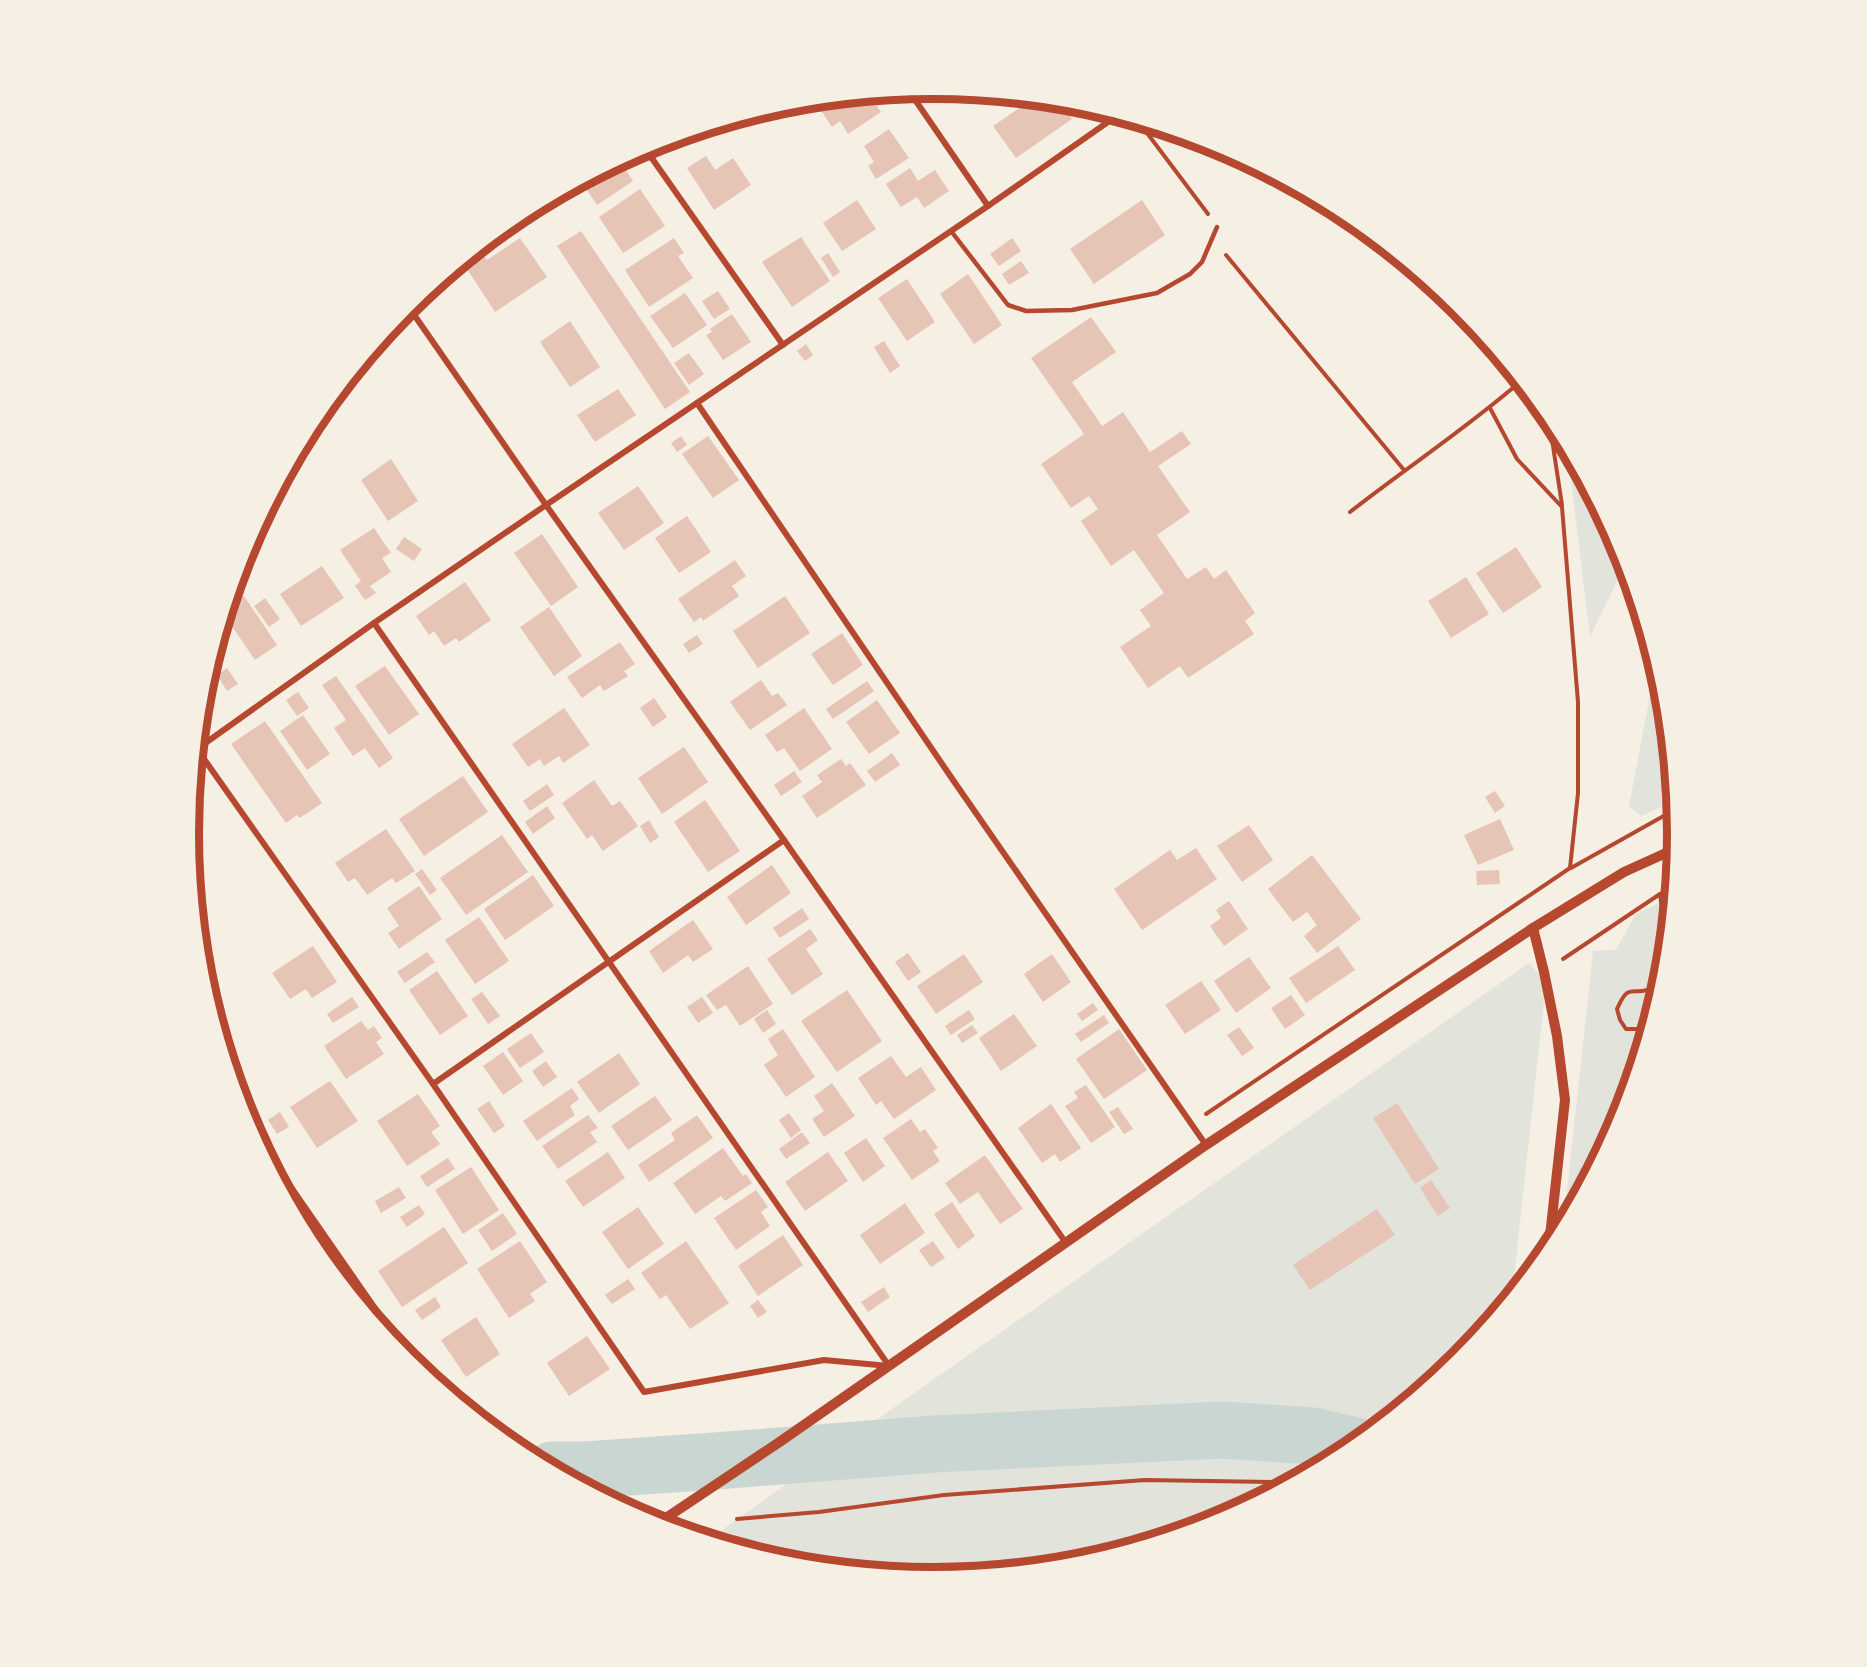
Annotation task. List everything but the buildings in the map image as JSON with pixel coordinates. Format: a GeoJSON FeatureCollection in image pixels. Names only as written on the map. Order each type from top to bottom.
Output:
{"type":"FeatureCollection","features":[{"type":"Feature","properties":{"kind":"street"},"geometry":{"type":"LineString","coordinates":[[915,100],[988,206]]}},
{"type":"Feature","properties":{"kind":"street"},"geometry":{"type":"LineString","coordinates":[[205,744],[374,623],[1110,121]]}},
{"type":"Feature","properties":{"kind":"street"},"geometry":{"type":"LineString","coordinates":[[651,156],[783,345]]}},
{"type":"Feature","properties":{"kind":"street"},"geometry":{"type":"LineString","coordinates":[[414,314],[1066,1244]]}},
{"type":"Feature","properties":{"kind":"street"},"geometry":{"type":"LineString","coordinates":[[697,403],[960,790],[1206,1145]]}},
{"type":"Feature","properties":{"kind":"street"},"geometry":{"type":"LineString","coordinates":[[374,623],[889,1366]]}},
{"type":"Feature","properties":{"kind":"street"},"geometry":{"type":"LineString","coordinates":[[203,758],[433,1084],[644,1392],[824,1360],[889,1366]]}},
{"type":"Feature","properties":{"kind":"street"},"geometry":{"type":"LineString","coordinates":[[433,1084],[784,840]]}},
{"type":"Feature","properties":{"kind":"street"},"geometry":{"type":"LineString","coordinates":[[667,1517],[1066,1244],[1206,1145],[1533,928],[1624,872],[1667,852]]}},
{"type":"Feature","properties":{"kind":"street"},"geometry":{"type":"LineString","coordinates":[[1533,928],[1557,1036],[1565,1100],[1550,1232]]}},
{"type":"Feature","properties":{"kind":"street"},"geometry":{"type":"LineString","coordinates":[[287,1181],[382,1319]]}},
{"type":"Feature","properties":{"kind":"lane"},"geometry":{"type":"LineString","coordinates":[[951,231],[1008,304],[1026,311],[1072,310],[1157,292],[1190,274],[1202,262],[1217,227]]}},
{"type":"Feature","properties":{"kind":"path"},"geometry":{"type":"LineString","coordinates":[[1145,130],[1217,227],[1221,249],[1404,470]]}},
{"type":"Feature","properties":{"kind":"path"},"geometry":{"type":"LineString","coordinates":[[1350,512],[1490,408],[1516,386]]}},
{"type":"Feature","properties":{"kind":"path"},"geometry":{"type":"LineString","coordinates":[[1490,408],[1517,459],[1562,507]]}},
{"type":"Feature","properties":{"kind":"path"},"geometry":{"type":"LineString","coordinates":[[1551,437],[1562,507],[1578,702],[1578,793],[1570,868]]}},
{"type":"Feature","properties":{"kind":"path"},"geometry":{"type":"LineString","coordinates":[[1191,1124],[1570,868],[1667,814]]}},
{"type":"Feature","properties":{"kind":"path"},"geometry":{"type":"LineString","coordinates":[[1544,972],[1665,892]]}},
{"type":"Feature","properties":{"kind":"path"},"geometry":{"type":"LineString","coordinates":[[1660,894],[1664,911]]}},
{"type":"Feature","properties":{"kind":"path"},"geometry":{"type":"LineString","coordinates":[[1641,1029],[1626,1029],[1617,1009],[1622,998],[1629,992],[1644,992],[1651,988]]}},
{"type":"Feature","properties":{"kind":"path"},"geometry":{"type":"LineString","coordinates":[[737,1519],[819,1512],[945,1496],[1145,1480],[1273,1482],[1274,1484]]}},
{"type":"Feature","properties":{"kind":"shaded area"},"geometry":{"type":"Polygon","coordinates":[[[1569,465],[1592,509],[1620,574],[1590,637],[1569,465]]]}},
{"type":"Feature","properties":{"kind":"shaded area"},"geometry":{"type":"Polygon","coordinates":[[[1652,683],[1662,738],[1667,804],[1642,816],[1629,807],[1652,683]]]}},
{"type":"Feature","properties":{"kind":"shaded area"},"geometry":{"type":"Polygon","coordinates":[[[1664,900],[1654,977],[1629,1070],[1612,1115],[1565,1209],[1593,951],[1616,950],[1635,915],[1664,900]]]}},
{"type":"Feature","properties":{"kind":"shaded area"},"geometry":{"type":"Polygon","coordinates":[[[1529,963],[1546,982],[1513,1284],[1486,1318],[1418,1386],[1342,1444],[1301,1470],[1258,1492],[1170,1529],[1077,1554],[1029,1562],[934,1568],[838,1562],[790,1554],[716,1535],[1529,963]]]}},
{"type":"Feature","properties":{"kind":"waterway"},"geometry":{"type":"LineString","coordinates":[[566,1470],[935,1444],[1222,1430],[1313,1436],[1343,1443]]}}]}
